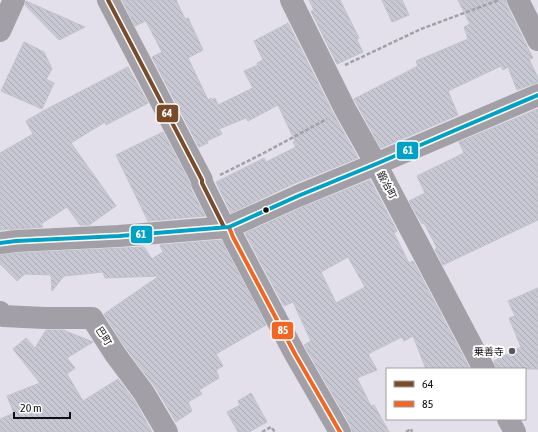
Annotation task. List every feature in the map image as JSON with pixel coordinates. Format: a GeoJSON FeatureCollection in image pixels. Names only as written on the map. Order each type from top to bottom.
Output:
{"type":"FeatureCollection","features":[{"type":"Feature","properties":{"kind":"street"},"geometry":{"type":"LineString","coordinates":[[0,31],[14,0]]}},
{"type":"Feature","properties":{"kind":"street"},"geometry":{"type":"LineString","coordinates":[[108,0],[202,180],[202,184],[233,236],[295,354],[340,432]]}},
{"type":"Feature","properties":{"kind":"street","name":"鍛冶町"},"geometry":{"type":"LineString","coordinates":[[291,0],[345,109],[376,164],[484,368]]}},
{"type":"Feature","properties":{"kind":"street"},"geometry":{"type":"LineString","coordinates":[[518,0],[538,40]]}},
{"type":"Feature","properties":{"kind":"street"},"geometry":{"type":"LineString","coordinates":[[0,243],[119,236],[227,227],[538,95]]}},
{"type":"Feature","properties":{"kind":"street","name":"巴町"},"geometry":{"type":"LineString","coordinates":[[0,312],[3,316],[92,318],[115,354],[144,394],[167,432]]}},
{"type":"Feature","properties":{"kind":"street"},"geometry":{"type":"LineString","coordinates":[[509,420],[515,432]]}},
{"type":"Feature","properties":{"kind":"path"},"geometry":{"type":"LineString","coordinates":[[328,74],[421,29],[499,0]]}},
{"type":"Feature","properties":{"kind":"path"},"geometry":{"type":"LineString","coordinates":[[202,184],[262,154],[345,109]]}},
{"type":"Feature","properties":{"kind":"path"},"geometry":{"type":"LineString","coordinates":[[262,432],[271,427],[275,432]]}},
{"type":"Feature","properties":{"kind":"path"},"geometry":{"type":"LineString","coordinates":[[406,432],[411,429],[412,432]]}},
{"type":"Feature","properties":{"kind":"building"},"geometry":{"type":"Polygon","coordinates":[[[122,0],[176,0],[185,19],[188,18],[203,50],[188,58],[208,100],[215,98],[218,105],[253,88],[244,71],[258,65],[257,63],[263,60],[254,41],[288,23],[334,115],[358,158],[293,184],[231,213],[216,182],[264,158],[266,162],[296,147],[293,142],[295,141],[278,105],[248,121],[246,118],[219,129],[222,134],[207,141],[208,143],[199,147],[152,57],[162,52],[146,21],[135,26],[122,0]]]}},
{"type":"Feature","properties":{"kind":"building"},"geometry":{"type":"Polygon","coordinates":[[[309,0],[340,0],[359,38],[357,40],[363,52],[337,64],[311,11],[314,10],[309,0]]]}},
{"type":"Feature","properties":{"kind":"building"},"geometry":{"type":"Polygon","coordinates":[[[382,0],[402,0],[409,15],[392,22],[382,0]]]}},
{"type":"Feature","properties":{"kind":"building"},"geometry":{"type":"Polygon","coordinates":[[[458,0],[506,0],[507,6],[533,58],[529,59],[538,78],[538,83],[517,90],[508,67],[503,70],[501,66],[448,91],[458,115],[381,148],[354,99],[418,66],[416,61],[468,39],[464,27],[470,24],[458,0]]]}},
{"type":"Feature","properties":{"kind":"building"},"geometry":{"type":"Polygon","coordinates":[[[26,1],[85,27],[59,40],[25,5],[26,1]]]}},
{"type":"Feature","properties":{"kind":"building"},"geometry":{"type":"Polygon","coordinates":[[[24,42],[44,52],[52,69],[46,79],[54,83],[42,109],[1,91],[24,42]]]}},
{"type":"Feature","properties":{"kind":"building"},"geometry":{"type":"Polygon","coordinates":[[[128,67],[148,103],[106,125],[105,122],[71,143],[116,206],[89,225],[80,225],[67,207],[41,224],[43,227],[0,230],[0,153],[33,134],[26,121],[128,67]]]}},
{"type":"Feature","properties":{"kind":"building"},"geometry":{"type":"Polygon","coordinates":[[[538,109],[538,220],[443,265],[435,249],[437,248],[424,223],[422,224],[409,201],[425,193],[417,176],[464,153],[459,142],[538,109]]]}},
{"type":"Feature","properties":{"kind":"building"},"geometry":{"type":"Polygon","coordinates":[[[163,132],[190,183],[191,189],[205,216],[148,221],[116,155],[163,132]]]}},
{"type":"Feature","properties":{"kind":"building"},"geometry":{"type":"Polygon","coordinates":[[[370,180],[397,231],[394,233],[409,263],[413,261],[469,368],[426,368],[413,336],[404,341],[402,337],[368,354],[377,370],[357,378],[371,406],[374,405],[389,432],[352,432],[351,426],[304,345],[311,341],[293,302],[284,306],[245,233],[303,207],[370,180]],[[348,257],[321,272],[336,303],[365,287],[348,257]]]}},
{"type":"Feature","properties":{"kind":"building"},"geometry":{"type":"Polygon","coordinates":[[[221,240],[266,325],[216,354],[223,366],[216,370],[219,378],[199,390],[202,394],[188,402],[192,411],[176,422],[155,387],[125,347],[104,314],[159,276],[105,278],[103,272],[64,276],[52,291],[51,275],[25,274],[17,281],[0,264],[0,255],[144,247],[152,259],[163,252],[160,245],[221,240]]]}},
{"type":"Feature","properties":{"kind":"building"},"geometry":{"type":"Polygon","coordinates":[[[538,288],[538,369],[496,368],[494,361],[521,347],[509,318],[515,316],[508,301],[538,288]]]}},
{"type":"Feature","properties":{"kind":"building"},"geometry":{"type":"Polygon","coordinates":[[[46,330],[63,330],[93,342],[67,358],[75,368],[67,374],[83,401],[118,379],[134,400],[152,432],[0,432],[0,419],[14,413],[7,396],[40,383],[13,349],[26,338],[35,348],[46,330]]]}},
{"type":"Feature","properties":{"kind":"building"},"geometry":{"type":"Polygon","coordinates":[[[251,393],[267,422],[249,432],[238,432],[227,412],[240,405],[238,401],[251,393]]]}},
{"type":"Feature","properties":{"kind":"transit line","name":"64"},"geometry":{"type":"LineString","coordinates":[[108,0],[202,180],[202,183],[224,227]]}},
{"type":"Feature","properties":{"kind":"transit line","name":"61"},"geometry":{"type":"LineString","coordinates":[[0,243],[119,236],[229,227],[298,196],[538,95]]}},
{"type":"Feature","properties":{"kind":"transit line","name":"85"},"geometry":{"type":"LineString","coordinates":[[229,227],[295,354],[340,432]]}},
{"type":"Feature","properties":{"kind":"place","name":"乗善寺"},"geometry":{"type":"Point","coordinates":[512,351]}}]}
